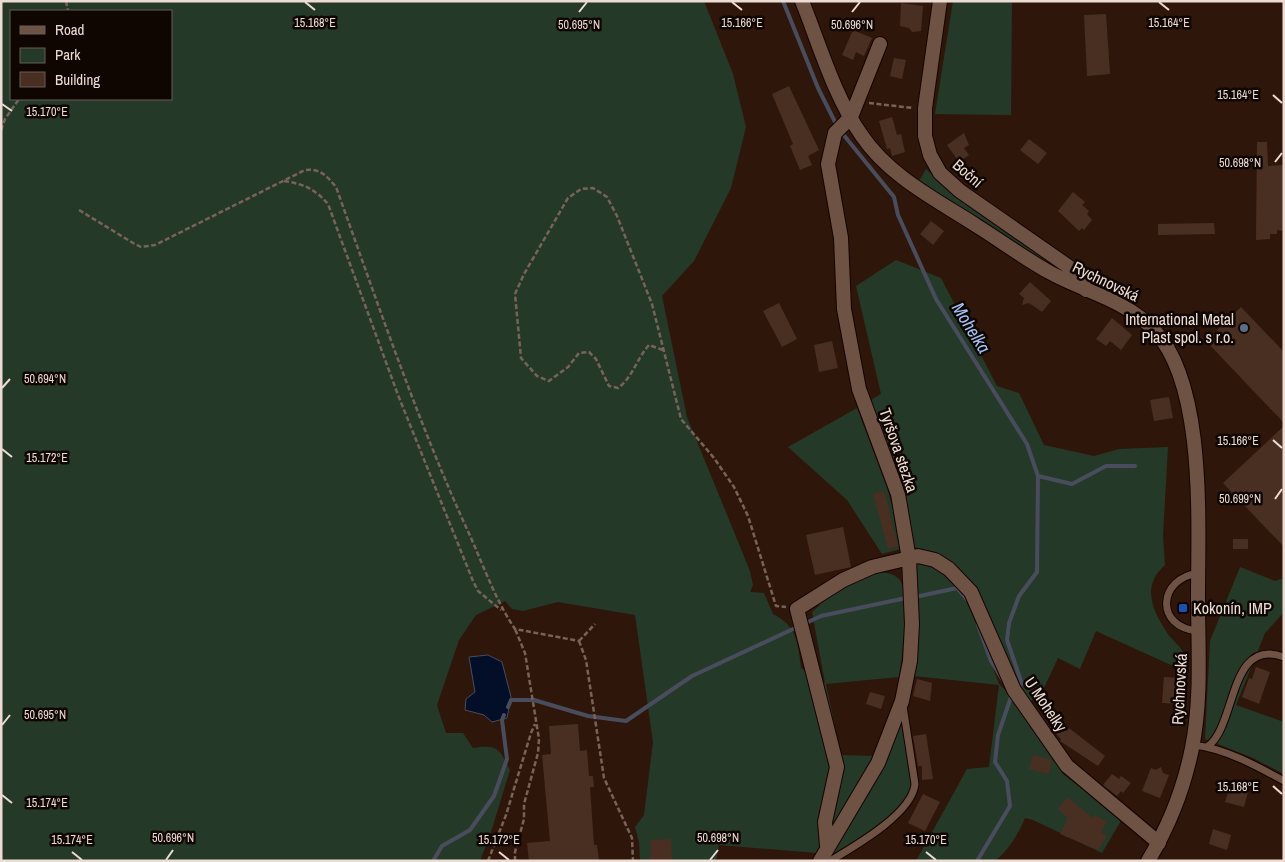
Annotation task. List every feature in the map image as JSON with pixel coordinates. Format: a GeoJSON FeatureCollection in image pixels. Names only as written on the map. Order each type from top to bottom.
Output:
{"type":"FeatureCollection","features":[{"type":"Feature","properties":{"kind":"street","name":"Rychnovská"},"geometry":{"type":"LineString","coordinates":[[802,1],[843,125],[861,136],[892,169],[1047,271],[1119,304],[1146,322],[1162,339],[1172,357],[1188,407],[1194,440],[1199,574],[1198,669],[1200,746],[1159,843],[1148,861]]}},
{"type":"Feature","properties":{"kind":"street","name":"Boční"},"geometry":{"type":"LineString","coordinates":[[940,1],[925,108],[925,136],[930,155],[940,173],[960,191],[1072,269],[1080,278],[1086,290]]}},
{"type":"Feature","properties":{"kind":"street","name":"Tyršova stezka"},"geometry":{"type":"LineString","coordinates":[[820,861],[827,846],[878,763],[902,700],[910,661],[912,624],[909,558],[898,494],[859,389],[844,310],[841,238],[828,164],[843,125],[857,101],[880,44]]}},
{"type":"Feature","properties":{"kind":"street","name":"U Mohelky"},"geometry":{"type":"LineString","coordinates":[[797,609],[843,580],[872,567],[909,558],[927,556],[949,569],[971,592],[1014,690],[1066,766],[1159,843]]}},
{"type":"Feature","properties":{"kind":"street"},"geometry":{"type":"LineString","coordinates":[[797,609],[837,767],[825,822],[827,846]]}},
{"type":"Feature","properties":{"kind":"lane"},"geometry":{"type":"LineString","coordinates":[[1198,631],[1178,625],[1168,615],[1167,608],[1172,587],[1183,578],[1199,574]]}},
{"type":"Feature","properties":{"kind":"lane"},"geometry":{"type":"LineString","coordinates":[[1200,746],[1215,739],[1241,675],[1248,663],[1267,654],[1284,657]]}},
{"type":"Feature","properties":{"kind":"lane"},"geometry":{"type":"LineString","coordinates":[[830,861],[899,812],[914,793],[915,784],[902,700]]}},
{"type":"Feature","properties":{"kind":"lane"},"geometry":{"type":"LineString","coordinates":[[1200,746],[1263,770],[1284,781]]}},
{"type":"Feature","properties":{"kind":"path"},"geometry":{"type":"LineString","coordinates":[[1,130],[5,120],[18,100]]}},
{"type":"Feature","properties":{"kind":"path"},"geometry":{"type":"LineString","coordinates":[[857,101],[906,109],[925,108]]}},
{"type":"Feature","properties":{"kind":"path"},"geometry":{"type":"LineString","coordinates":[[79,210],[141,247],[155,245],[305,170],[313,169],[328,176],[336,188],[409,390],[449,490],[503,611],[515,629],[525,653],[539,739],[538,753],[526,792],[524,819],[515,852],[515,861]]}},
{"type":"Feature","properties":{"kind":"path"},"geometry":{"type":"LineString","coordinates":[[283,181],[300,183],[315,189],[328,204],[398,395],[473,581],[478,591],[503,611]]}},
{"type":"Feature","properties":{"kind":"path"},"geometry":{"type":"LineString","coordinates":[[662,350],[649,345],[640,354],[632,371],[618,388],[609,386],[596,359],[589,352],[579,352],[568,367],[549,381],[537,376],[521,358],[516,294],[524,274],[568,198],[581,189],[593,188],[607,196],[617,216],[652,304],[662,350],[681,419],[714,458],[734,487],[748,516],[776,606],[797,609]]}},
{"type":"Feature","properties":{"kind":"path"},"geometry":{"type":"LineString","coordinates":[[579,641],[595,624]]}},
{"type":"Feature","properties":{"kind":"path"},"geometry":{"type":"LineString","coordinates":[[515,629],[579,641]]}},
{"type":"Feature","properties":{"kind":"path"},"geometry":{"type":"LineString","coordinates":[[579,641],[586,660],[604,778],[632,838],[633,861]]}},
{"type":"Feature","properties":{"kind":"path"},"geometry":{"type":"LineString","coordinates":[[488,861],[506,815],[530,733],[536,723]]}},
{"type":"Feature","properties":{"kind":"green space"},"geometry":{"type":"Polygon","coordinates":[[[1,1],[704,1],[733,74],[746,127],[731,188],[694,261],[662,296],[687,417],[750,571],[753,585],[750,592],[764,593],[773,614],[792,630],[799,651],[801,668],[825,683],[812,612],[829,596],[853,580],[866,575],[887,573],[899,579],[903,586],[905,598],[905,626],[899,677],[826,684],[841,755],[873,756],[818,853],[719,845],[716,861],[640,861],[639,842],[635,827],[644,815],[653,742],[635,615],[558,602],[523,611],[512,609],[505,601],[476,615],[459,640],[437,705],[446,733],[463,733],[473,748],[493,747],[497,749],[510,770],[480,861],[1,861],[1,1]]]}},
{"type":"Feature","properties":{"kind":"green space"},"geometry":{"type":"Polygon","coordinates":[[[953,1],[1012,1],[1011,115],[935,114],[953,1]]]}},
{"type":"Feature","properties":{"kind":"green space"},"geometry":{"type":"Polygon","coordinates":[[[926,169],[956,197],[1056,265],[1053,268],[919,181],[926,169]]]}},
{"type":"Feature","properties":{"kind":"green space"},"geometry":{"type":"Polygon","coordinates":[[[896,260],[941,278],[997,386],[1019,393],[1044,445],[1094,456],[1119,449],[1168,447],[1163,535],[1165,565],[1153,581],[1151,590],[1157,616],[1183,652],[1185,659],[1184,671],[1096,631],[1080,669],[1058,658],[1043,690],[1030,702],[1008,666],[982,600],[973,587],[932,553],[914,547],[904,497],[871,400],[881,394],[856,286],[896,260]]]}},
{"type":"Feature","properties":{"kind":"green space"},"geometry":{"type":"Polygon","coordinates":[[[857,408],[887,488],[904,548],[882,554],[847,500],[788,447],[857,408]]]}},
{"type":"Feature","properties":{"kind":"green space"},"geometry":{"type":"Polygon","coordinates":[[[916,562],[931,563],[950,578],[970,608],[999,684],[1019,704],[1063,774],[1122,819],[1102,853],[1025,818],[1013,841],[995,861],[916,861],[967,769],[989,767],[999,685],[914,676],[919,603],[913,564],[916,562]]]}},
{"type":"Feature","properties":{"kind":"green space"},"geometry":{"type":"Polygon","coordinates":[[[1240,567],[1275,581],[1284,578],[1284,612],[1265,633],[1236,705],[1284,722],[1284,774],[1253,758],[1205,739],[1210,641],[1240,567]]]}},
{"type":"Feature","properties":{"kind":"green space"},"geometry":{"type":"Polygon","coordinates":[[[900,718],[910,770],[911,787],[908,796],[900,806],[876,826],[828,857],[900,718]]]}},
{"type":"Feature","properties":{"kind":"water"},"geometry":{"type":"Polygon","coordinates":[[[488,655],[502,662],[511,697],[507,718],[492,722],[484,715],[465,710],[466,699],[475,692],[469,657],[488,655]]]}},
{"type":"Feature","properties":{"kind":"building"},"geometry":{"type":"Polygon","coordinates":[[[901,3],[923,6],[921,31],[912,32],[909,28],[900,26],[901,3]]]}},
{"type":"Feature","properties":{"kind":"building"},"geometry":{"type":"Polygon","coordinates":[[[1106,14],[1110,74],[1087,76],[1084,15],[1106,14]]]}},
{"type":"Feature","properties":{"kind":"building"},"geometry":{"type":"Polygon","coordinates":[[[853,30],[872,38],[864,56],[856,52],[853,60],[842,55],[853,30]]]}},
{"type":"Feature","properties":{"kind":"building"},"geometry":{"type":"Polygon","coordinates":[[[894,58],[906,60],[902,79],[890,76],[894,58]]]}},
{"type":"Feature","properties":{"kind":"building"},"geometry":{"type":"Polygon","coordinates":[[[789,86],[819,150],[808,156],[812,165],[800,170],[790,146],[793,144],[772,94],[789,86]]]}},
{"type":"Feature","properties":{"kind":"building"},"geometry":{"type":"Polygon","coordinates":[[[892,117],[897,135],[901,134],[905,152],[892,156],[890,148],[887,149],[879,121],[892,117]]]}},
{"type":"Feature","properties":{"kind":"building"},"geometry":{"type":"Polygon","coordinates":[[[964,133],[969,145],[964,148],[969,155],[959,162],[947,145],[964,133]]]}},
{"type":"Feature","properties":{"kind":"building"},"geometry":{"type":"Polygon","coordinates":[[[1029,139],[1047,153],[1038,164],[1020,150],[1029,139]]]}},
{"type":"Feature","properties":{"kind":"building"},"geometry":{"type":"Polygon","coordinates":[[[1257,142],[1267,142],[1268,166],[1283,165],[1284,231],[1277,230],[1277,234],[1270,234],[1270,239],[1256,240],[1257,142]]]}},
{"type":"Feature","properties":{"kind":"building"},"geometry":{"type":"Polygon","coordinates":[[[1073,192],[1085,202],[1082,205],[1089,211],[1087,214],[1092,220],[1084,230],[1082,228],[1079,231],[1058,211],[1073,192]]]}},
{"type":"Feature","properties":{"kind":"building"},"geometry":{"type":"Polygon","coordinates":[[[931,221],[944,231],[933,245],[920,234],[931,221]]]}},
{"type":"Feature","properties":{"kind":"building"},"geometry":{"type":"Polygon","coordinates":[[[1214,223],[1215,234],[1158,235],[1158,224],[1214,223]]]}},
{"type":"Feature","properties":{"kind":"building"},"geometry":{"type":"Polygon","coordinates":[[[1030,282],[1051,301],[1042,312],[1029,303],[1022,305],[1024,298],[1019,294],[1030,282]]]}},
{"type":"Feature","properties":{"kind":"building"},"geometry":{"type":"Polygon","coordinates":[[[779,303],[797,339],[782,347],[763,311],[779,303]]]}},
{"type":"Feature","properties":{"kind":"building"},"geometry":{"type":"Polygon","coordinates":[[[1241,307],[1284,352],[1284,423],[1206,341],[1241,307]]]}},
{"type":"Feature","properties":{"kind":"building"},"geometry":{"type":"Polygon","coordinates":[[[1112,318],[1132,335],[1121,350],[1110,341],[1106,346],[1096,339],[1112,318]]]}},
{"type":"Feature","properties":{"kind":"building"},"geometry":{"type":"Polygon","coordinates":[[[832,341],[838,368],[819,372],[814,345],[832,341]]]}},
{"type":"Feature","properties":{"kind":"building"},"geometry":{"type":"Polygon","coordinates":[[[1169,397],[1173,418],[1154,421],[1150,400],[1169,397]]]}},
{"type":"Feature","properties":{"kind":"building"},"geometry":{"type":"Polygon","coordinates":[[[1284,426],[1284,547],[1223,483],[1284,426]]]}},
{"type":"Feature","properties":{"kind":"building"},"geometry":{"type":"Polygon","coordinates":[[[884,491],[898,546],[888,549],[873,494],[884,491]]]}},
{"type":"Feature","properties":{"kind":"building"},"geometry":{"type":"Polygon","coordinates":[[[843,527],[851,567],[815,575],[806,535],[843,527]]]}},
{"type":"Feature","properties":{"kind":"building"},"geometry":{"type":"Polygon","coordinates":[[[1233,539],[1248,539],[1248,549],[1233,549],[1233,539]]]}},
{"type":"Feature","properties":{"kind":"building"},"geometry":{"type":"Polygon","coordinates":[[[1256,667],[1270,672],[1259,704],[1242,697],[1249,678],[1252,679],[1256,667]]]}},
{"type":"Feature","properties":{"kind":"building"},"geometry":{"type":"Polygon","coordinates":[[[1164,677],[1183,678],[1182,704],[1162,703],[1164,677]]]}},
{"type":"Feature","properties":{"kind":"building"},"geometry":{"type":"Polygon","coordinates":[[[917,679],[932,683],[930,701],[913,696],[917,679]]]}},
{"type":"Feature","properties":{"kind":"building"},"geometry":{"type":"Polygon","coordinates":[[[870,692],[885,696],[881,709],[866,704],[870,692]]]}},
{"type":"Feature","properties":{"kind":"building"},"geometry":{"type":"Polygon","coordinates":[[[578,724],[580,751],[587,750],[589,776],[593,776],[594,787],[590,787],[594,845],[597,845],[599,861],[529,861],[527,843],[550,841],[542,755],[551,754],[549,726],[578,724]]]}},
{"type":"Feature","properties":{"kind":"building"},"geometry":{"type":"Polygon","coordinates":[[[1060,724],[1068,730],[1069,728],[1105,756],[1098,766],[1060,741],[1061,739],[1054,732],[1060,724]]]}},
{"type":"Feature","properties":{"kind":"building"},"geometry":{"type":"Polygon","coordinates":[[[926,734],[933,779],[922,780],[922,766],[918,766],[913,736],[926,734]]]}},
{"type":"Feature","properties":{"kind":"building"},"geometry":{"type":"Polygon","coordinates":[[[1033,755],[1052,760],[1049,774],[1029,769],[1033,755]]]}},
{"type":"Feature","properties":{"kind":"building"},"geometry":{"type":"Polygon","coordinates":[[[1161,767],[1163,773],[1169,775],[1160,798],[1142,791],[1151,768],[1156,770],[1161,767]]]}},
{"type":"Feature","properties":{"kind":"building"},"geometry":{"type":"Polygon","coordinates":[[[1112,774],[1119,779],[1121,776],[1131,783],[1123,793],[1121,791],[1117,796],[1103,785],[1112,774]]]}},
{"type":"Feature","properties":{"kind":"building"},"geometry":{"type":"Polygon","coordinates":[[[1230,787],[1248,792],[1244,807],[1225,802],[1230,787]]]}},
{"type":"Feature","properties":{"kind":"building"},"geometry":{"type":"Polygon","coordinates":[[[923,794],[940,802],[925,831],[908,823],[923,794]]]}},
{"type":"Feature","properties":{"kind":"building"},"geometry":{"type":"Polygon","coordinates":[[[1067,797],[1093,818],[1095,815],[1107,822],[1101,832],[1107,836],[1098,850],[1060,834],[1068,818],[1058,809],[1067,797]]]}},
{"type":"Feature","properties":{"kind":"building"},"geometry":{"type":"Polygon","coordinates":[[[1213,829],[1231,835],[1227,850],[1209,844],[1213,829]]]}},
{"type":"Feature","properties":{"kind":"building"},"geometry":{"type":"Polygon","coordinates":[[[671,839],[672,861],[651,861],[650,840],[671,839]]]}},
{"type":"Feature","properties":{"kind":"waterway","name":"Mohelka"},"geometry":{"type":"LineString","coordinates":[[783,1],[818,88],[838,128],[894,197],[898,215],[936,299],[1027,444],[1038,476],[1037,572],[1019,596],[1009,623],[1007,640],[1022,684]]}},
{"type":"Feature","properties":{"kind":"waterway"},"geometry":{"type":"LineString","coordinates":[[1038,476],[1072,484],[1106,466],[1135,466]]}},
{"type":"Feature","properties":{"kind":"waterway"},"geometry":{"type":"LineString","coordinates":[[915,597],[957,588],[969,602]]}},
{"type":"Feature","properties":{"kind":"waterway"},"geometry":{"type":"LineString","coordinates":[[508,707],[511,700],[534,700],[588,716],[626,721],[692,676],[821,616],[906,598]]}},
{"type":"Feature","properties":{"kind":"waterway"},"geometry":{"type":"LineString","coordinates":[[978,625],[991,661],[1004,682]]}},
{"type":"Feature","properties":{"kind":"waterway","name":"Mohelka"},"geometry":{"type":"LineString","coordinates":[[977,861],[1010,806],[1007,781],[995,762],[998,735],[1012,694]]}},
{"type":"Feature","properties":{"kind":"waterway"},"geometry":{"type":"LineString","coordinates":[[433,861],[442,846],[470,830],[494,796],[507,759],[502,720],[504,715]]}},
{"type":"Feature","properties":{"kind":"place","name":"International Metal Plast spol. s r.o."},"geometry":{"type":"Point","coordinates":[1244,328]}},
{"type":"Feature","properties":{"kind":"place","name":"Kokonín, IMP"},"geometry":{"type":"Point","coordinates":[1183,608]}}]}
